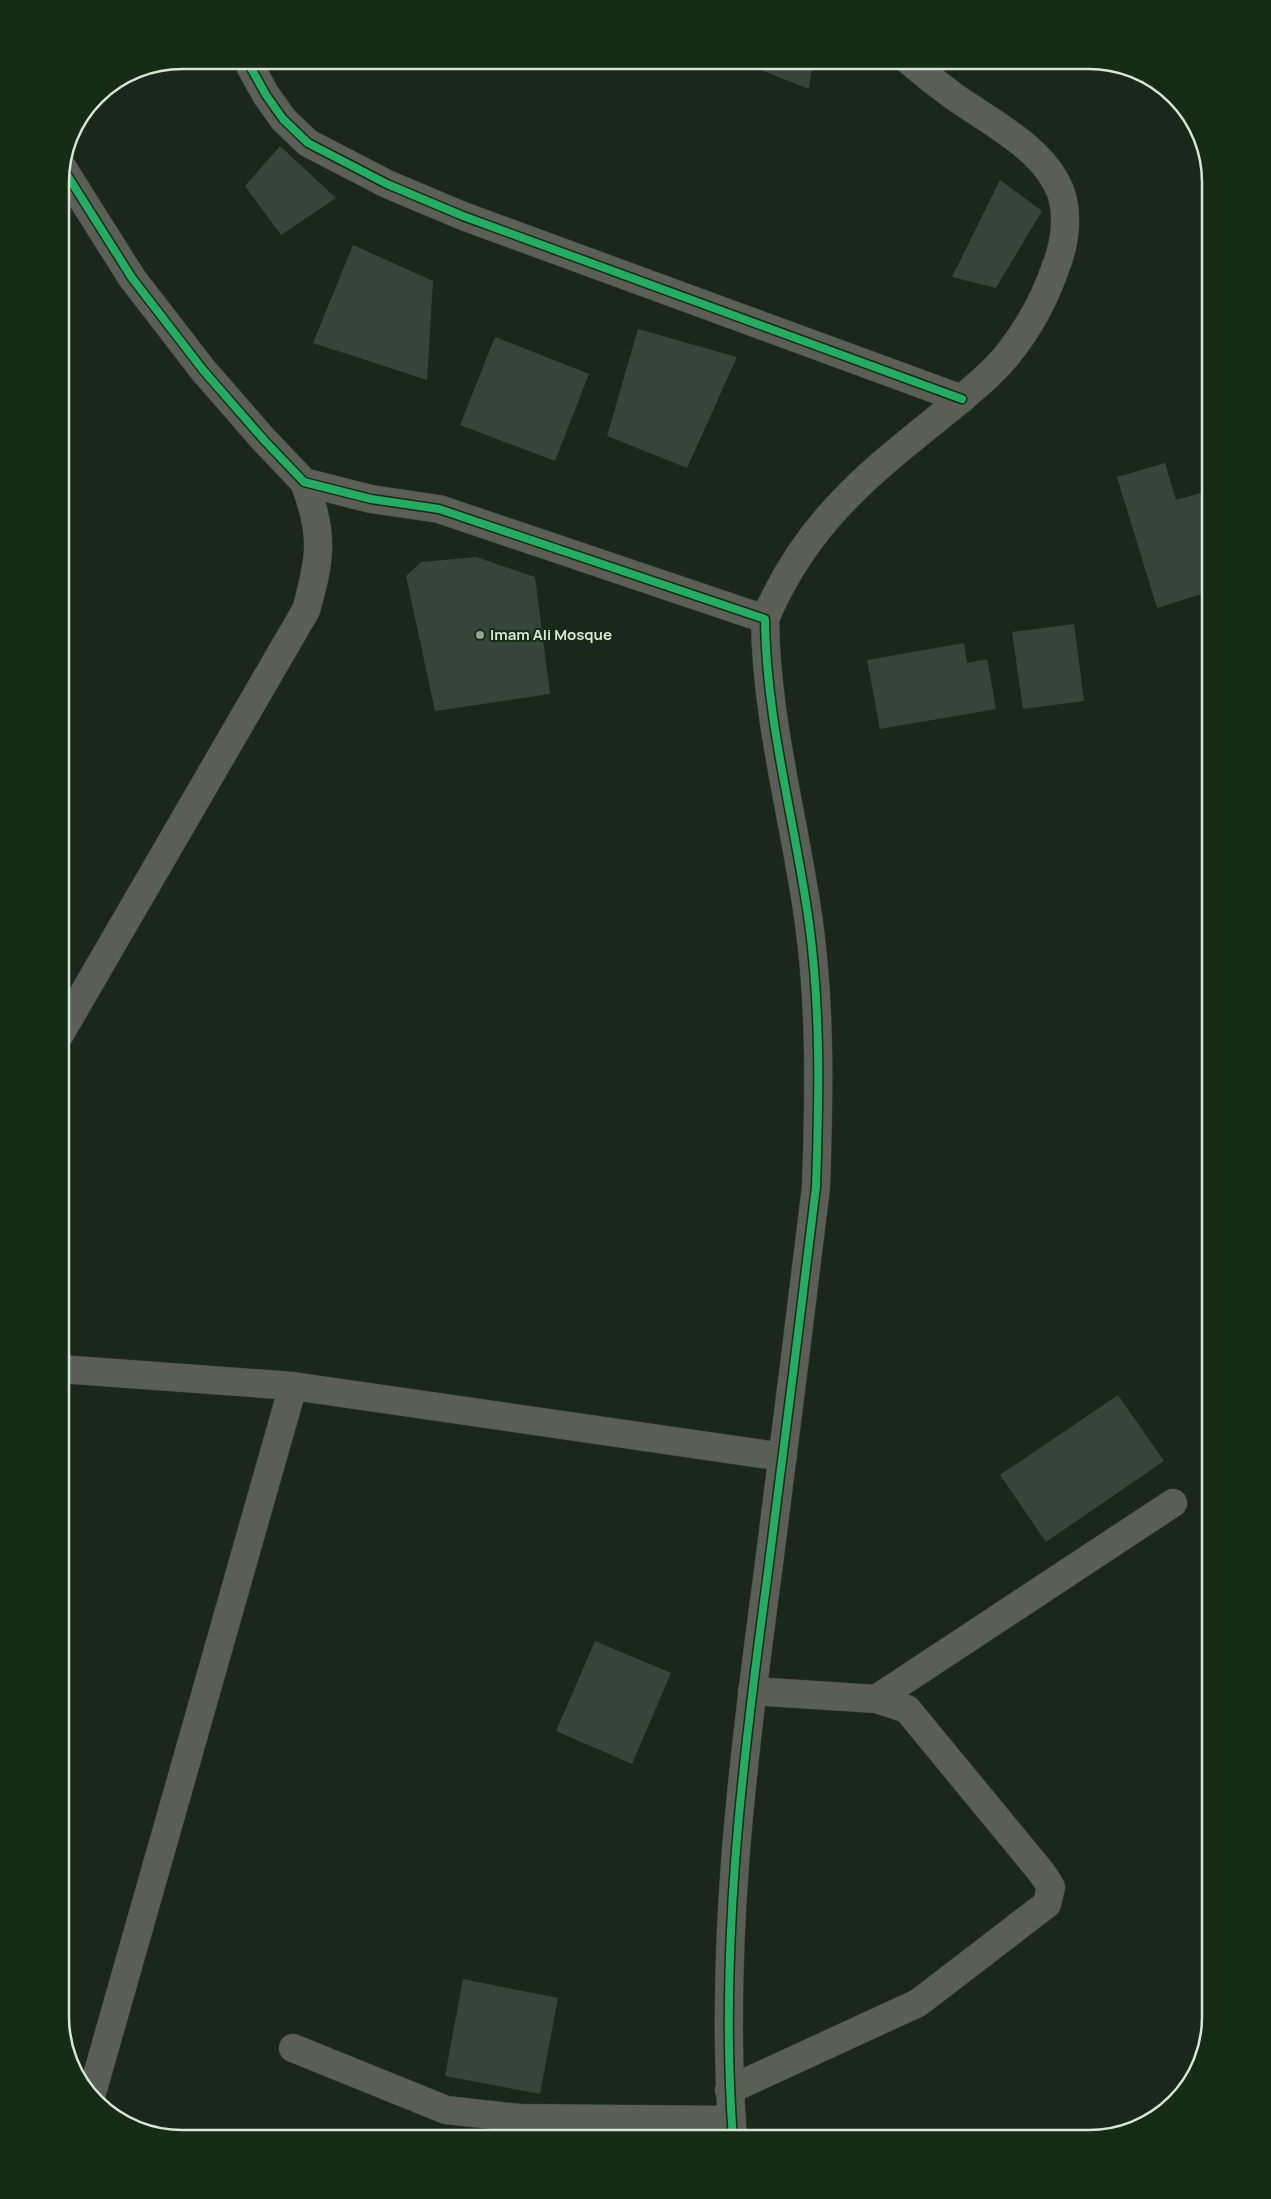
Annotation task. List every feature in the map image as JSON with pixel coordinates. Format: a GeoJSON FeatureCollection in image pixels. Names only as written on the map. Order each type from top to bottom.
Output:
{"type":"FeatureCollection","features":[{"type":"Feature","properties":{"kind":"street"},"geometry":{"type":"LineString","coordinates":[[252,69],[266,95],[283,119],[308,142],[387,184],[463,216],[962,398]]}},
{"type":"Feature","properties":{"kind":"street"},"geometry":{"type":"LineString","coordinates":[[292,2048],[446,2110],[519,2118],[732,2129],[729,2090],[733,1890],[743,1759],[816,1187],[820,1092],[818,1001],[808,920],[778,754],[766,650],[765,619],[794,560],[822,522],[883,464],[983,382],[1011,350],[1029,326],[1047,292],[1063,248],[1064,208],[1056,182],[1039,160],[1005,131],[952,95],[919,69]]}},
{"type":"Feature","properties":{"kind":"street"},"geometry":{"type":"LineString","coordinates":[[69,178],[132,278],[197,363],[264,440],[304,482],[315,510],[319,536],[315,577],[306,610],[69,1018]]}},
{"type":"Feature","properties":{"kind":"street"},"geometry":{"type":"LineString","coordinates":[[304,482],[372,499],[439,509],[765,619]]}},
{"type":"Feature","properties":{"kind":"street"},"geometry":{"type":"LineString","coordinates":[[69,1370],[293,1386],[783,1457]]}},
{"type":"Feature","properties":{"kind":"street"},"geometry":{"type":"LineString","coordinates":[[94,2087],[293,1386]]}},
{"type":"Feature","properties":{"kind":"street"},"geometry":{"type":"LineString","coordinates":[[876,1699],[1173,1503]]}},
{"type":"Feature","properties":{"kind":"street"},"geometry":{"type":"LineString","coordinates":[[729,2090],[918,2003],[1047,1904],[1051,1887],[1042,1873],[907,1709],[876,1699],[752,1691]]}},
{"type":"Feature","properties":{"kind":"building"},"geometry":{"type":"Polygon","coordinates":[[[758,69],[812,69],[809,89],[758,69]]]}},
{"type":"Feature","properties":{"kind":"building"},"geometry":{"type":"Polygon","coordinates":[[[280,146],[336,198],[281,235],[245,186],[280,146]]]}},
{"type":"Feature","properties":{"kind":"building"},"geometry":{"type":"Polygon","coordinates":[[[1000,180],[1042,211],[996,288],[952,277],[1000,180]]]}},
{"type":"Feature","properties":{"kind":"building"},"geometry":{"type":"Polygon","coordinates":[[[353,245],[433,281],[427,380],[313,343],[353,245]]]}},
{"type":"Feature","properties":{"kind":"building"},"geometry":{"type":"Polygon","coordinates":[[[638,329],[737,357],[687,468],[607,436],[638,329]]]}},
{"type":"Feature","properties":{"kind":"building"},"geometry":{"type":"Polygon","coordinates":[[[495,337],[589,374],[555,461],[460,425],[495,337]]]}},
{"type":"Feature","properties":{"kind":"building"},"geometry":{"type":"Polygon","coordinates":[[[1165,463],[1176,500],[1202,493],[1202,594],[1157,608],[1117,477],[1165,463]]]}},
{"type":"Feature","properties":{"kind":"building","name":"Imam Ali Mosque"},"geometry":{"type":"Polygon","coordinates":[[[476,557],[535,577],[550,694],[435,711],[406,576],[421,562],[476,557]]]}},
{"type":"Feature","properties":{"kind":"building"},"geometry":{"type":"Polygon","coordinates":[[[1074,624],[1084,701],[1023,709],[1012,632],[1074,624]]]}},
{"type":"Feature","properties":{"kind":"building"},"geometry":{"type":"Polygon","coordinates":[[[964,643],[967,663],[987,659],[996,709],[880,729],[867,660],[964,643]]]}},
{"type":"Feature","properties":{"kind":"building"},"geometry":{"type":"Polygon","coordinates":[[[1118,1395],[1164,1461],[1046,1542],[1000,1475],[1118,1395]]]}},
{"type":"Feature","properties":{"kind":"building"},"geometry":{"type":"Polygon","coordinates":[[[595,1641],[671,1673],[632,1764],[556,1731],[595,1641]]]}},
{"type":"Feature","properties":{"kind":"building"},"geometry":{"type":"Polygon","coordinates":[[[463,1979],[558,1998],[540,2094],[445,2076],[463,1979]]]}},
{"type":"Feature","properties":{"kind":"cycle path"},"geometry":{"type":"LineString","coordinates":[[252,69],[266,95],[283,119],[308,143],[387,184],[463,216],[962,399]]}},
{"type":"Feature","properties":{"kind":"cycle path"},"geometry":{"type":"LineString","coordinates":[[69,178],[132,278],[203,370],[264,440],[304,482],[371,499],[439,509],[765,619],[770,696],[803,885],[813,956],[816,989],[818,1121],[816,1187],[749,1718],[735,1858],[729,1999],[729,2069],[732,2130]]}},
{"type":"Feature","properties":{"kind":"place","name":"Imam Ali Mosque"},"geometry":{"type":"Point","coordinates":[480,635]}}]}
